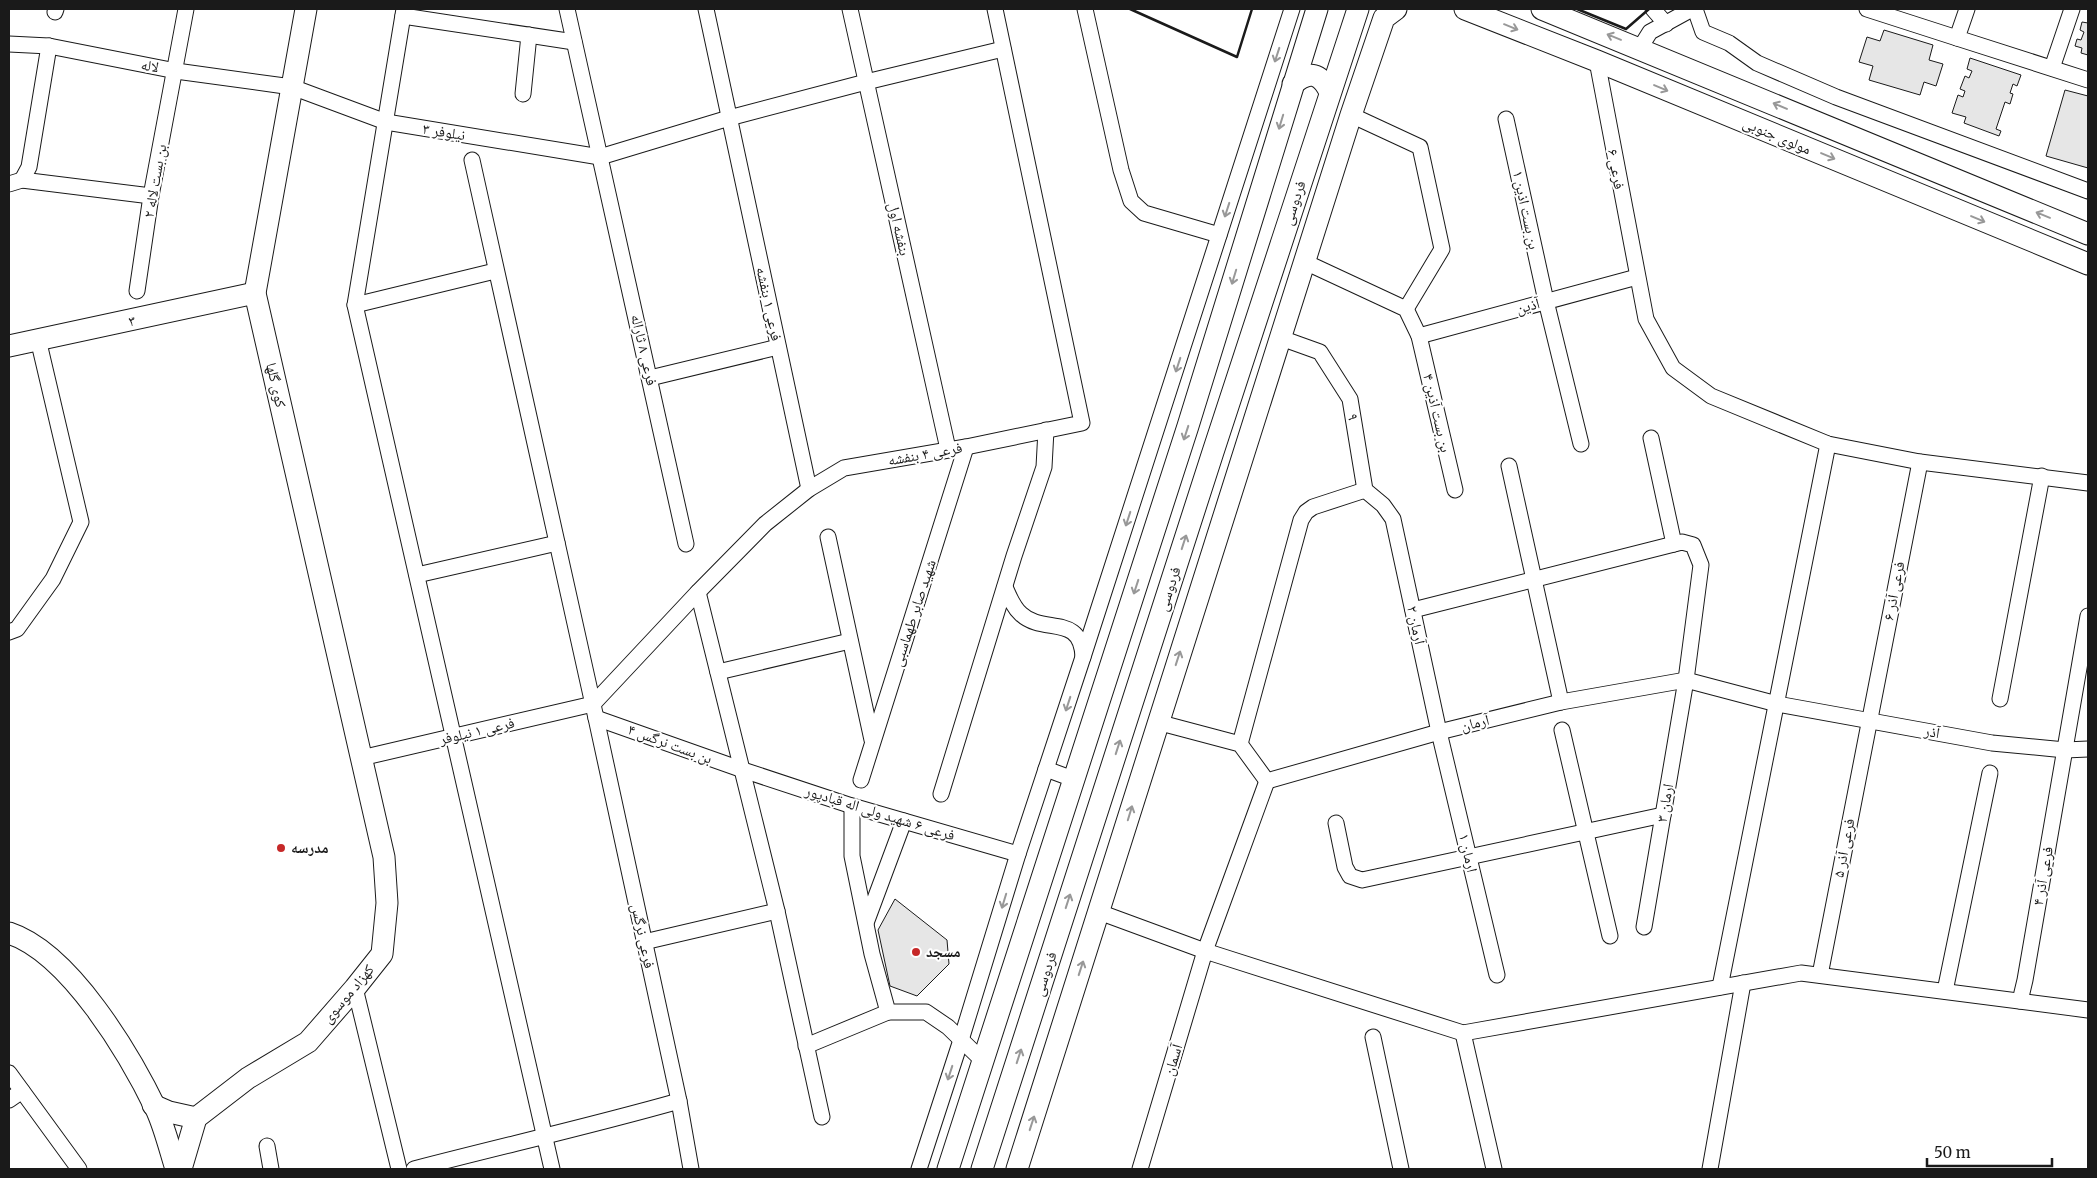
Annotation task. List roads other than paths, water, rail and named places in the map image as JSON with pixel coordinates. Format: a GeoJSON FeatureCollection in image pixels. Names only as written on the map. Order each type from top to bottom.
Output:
{"type":"FeatureCollection","features":[{"type":"Feature","properties":{"kind":"street","name":"بن بست لاله ۲"},"geometry":{"type":"LineString","coordinates":[[137,291],[151,196],[176,71],[186,9]]}},
{"type":"Feature","properties":{"kind":"street","name":"کوی گلها"},"geometry":{"type":"LineString","coordinates":[[306,9],[255,294],[361,758]]}},
{"type":"Feature","properties":{"kind":"street","name":"فرعی ۸ ثاراله"},"geometry":{"type":"LineString","coordinates":[[567,9],[686,544]]}},
{"type":"Feature","properties":{"kind":"street","name":"فرعی ۱ بنفشه"},"geometry":{"type":"LineString","coordinates":[[706,9],[809,489]]}},
{"type":"Feature","properties":{"kind":"street","name":"بنفشه اول"},"geometry":{"type":"LineString","coordinates":[[850,9],[948,449]]}},
{"type":"Feature","properties":{"kind":"street"},"geometry":{"type":"LineString","coordinates":[[600,157],[729,118],[866,82],[1004,49],[995,9]]}},
{"type":"Feature","properties":{"kind":"street"},"geometry":{"type":"LineString","coordinates":[[1085,9],[1121,170],[1131,201],[1144,213],[1219,235]]}},
{"type":"Feature","properties":{"kind":"street"},"geometry":{"type":"LineString","coordinates":[[919,1169],[1018,854],[1292,9]]}},
{"type":"Feature","properties":{"kind":"street"},"geometry":{"type":"LineString","coordinates":[[948,1169],[1191,417],[1317,9]]}},
{"type":"Feature","properties":{"kind":"street","name":"فردوسی"},"geometry":{"type":"LineString","coordinates":[[982,1169],[1358,9]]}},
{"type":"Feature","properties":{"kind":"street"},"geometry":{"type":"LineString","coordinates":[[1019,1168],[1157,722],[1281,338],[1350,115],[1384,18],[1396,9]]}},
{"type":"Feature","properties":{"kind":"street","name":"مولوی جنوبی"},"geometry":{"type":"LineString","coordinates":[[1466,9],[1597,61],[2088,264]]}},
{"type":"Feature","properties":{"kind":"street","name":"مولوی جنوبی"},"geometry":{"type":"LineString","coordinates":[[1542,9],[2088,234]]}},
{"type":"Feature","properties":{"kind":"street"},"geometry":{"type":"LineString","coordinates":[[1653,9],[1666,24]]}},
{"type":"Feature","properties":{"kind":"street"},"geometry":{"type":"LineString","coordinates":[[1640,48],[1650,32],[1693,9],[1703,32],[1729,43],[1757,63],[1836,98],[2088,191]]}},
{"type":"Feature","properties":{"kind":"street"},"geometry":{"type":"LineString","coordinates":[[1957,38],[1967,9]]}},
{"type":"Feature","properties":{"kind":"street"},"geometry":{"type":"LineString","coordinates":[[2052,68],[2072,9]]}},
{"type":"Feature","properties":{"kind":"street"},"geometry":{"type":"LineString","coordinates":[[1873,10],[2088,80]]}},
{"type":"Feature","properties":{"kind":"street"},"geometry":{"type":"LineString","coordinates":[[552,1169],[355,305],[404,12],[574,42]]}},
{"type":"Feature","properties":{"kind":"street"},"geometry":{"type":"LineString","coordinates":[[523,94],[529,35]]}},
{"type":"Feature","properties":{"kind":"street","name":"لاله"},"geometry":{"type":"LineString","coordinates":[[9,44],[49,46],[176,71],[292,87]]}},
{"type":"Feature","properties":{"kind":"street"},"geometry":{"type":"LineString","coordinates":[[16,182],[30,168],[49,46]]}},
{"type":"Feature","properties":{"kind":"street","name":"فرعی ۴ بنفشه"},"geometry":{"type":"LineString","coordinates":[[595,711],[698,592],[765,524],[809,489],[844,468],[966,447],[1082,423],[1004,49]]}},
{"type":"Feature","properties":{"kind":"street","name":"فرعی ۶"},"geometry":{"type":"LineString","coordinates":[[1597,61],[1646,319],[1673,368],[1711,396],[1828,444],[1920,462],[2088,483]]}},
{"type":"Feature","properties":{"kind":"street"},"geometry":{"type":"LineString","coordinates":[[1293,84],[1302,76],[1317,76],[1325,83],[1330,92]]}},
{"type":"Feature","properties":{"kind":"street","name":"نیلوفر ۳"},"geometry":{"type":"LineString","coordinates":[[292,87],[386,122],[600,157]]}},
{"type":"Feature","properties":{"kind":"street"},"geometry":{"type":"LineString","coordinates":[[1305,262],[1406,309],[1442,249],[1420,147],[1350,115]]}},
{"type":"Feature","properties":{"kind":"street","name":"بن بست اذین ۱"},"geometry":{"type":"LineString","coordinates":[[1506,119],[1546,302],[1581,444]]}},
{"type":"Feature","properties":{"kind":"street","name":"فرعی نرگس"},"geometry":{"type":"LineString","coordinates":[[472,160],[595,711],[679,1101],[691,1169]]}},
{"type":"Feature","properties":{"kind":"street"},"geometry":{"type":"LineString","coordinates":[[1902,187],[1912,161]]}},
{"type":"Feature","properties":{"kind":"street"},"geometry":{"type":"LineString","coordinates":[[16,182],[151,196]]}},
{"type":"Feature","properties":{"kind":"street"},"geometry":{"type":"LineString","coordinates":[[355,305],[496,271]]}},
{"type":"Feature","properties":{"kind":"street","name":"آذین"},"geometry":{"type":"LineString","coordinates":[[1419,336],[1637,277]]}},
{"type":"Feature","properties":{"kind":"street","name":"۳"},"geometry":{"type":"LineString","coordinates":[[9,346],[130,322],[255,294]]}},
{"type":"Feature","properties":{"kind":"street","name":"بن بست آذین ۴"},"geometry":{"type":"LineString","coordinates":[[1406,309],[1419,336],[1455,490]]}},
{"type":"Feature","properties":{"kind":"street","name":"۹"},"geometry":{"type":"LineString","coordinates":[[1281,338],[1320,352],[1350,399],[1365,490]]}},
{"type":"Feature","properties":{"kind":"street"},"geometry":{"type":"LineString","coordinates":[[9,632],[17,629],[53,578],[81,522],[38,339]]}},
{"type":"Feature","properties":{"kind":"street"},"geometry":{"type":"LineString","coordinates":[[650,378],[778,346]]}},
{"type":"Feature","properties":{"kind":"street"},"geometry":{"type":"LineString","coordinates":[[942,794],[1044,467],[1046,430]]}},
{"type":"Feature","properties":{"kind":"street"},"geometry":{"type":"LineString","coordinates":[[1413,610],[1674,544],[1650,438]]}},
{"type":"Feature","properties":{"kind":"street"},"geometry":{"type":"LineString","coordinates":[[1720,987],[1828,444]]}},
{"type":"Feature","properties":{"kind":"street","name":"شهید صابر طهماسبی"},"geometry":{"type":"LineString","coordinates":[[861,780],[966,447]]}},
{"type":"Feature","properties":{"kind":"street","name":"فرعی آذر ۶"},"geometry":{"type":"LineString","coordinates":[[1869,721],[1920,462]]}},
{"type":"Feature","properties":{"kind":"street"},"geometry":{"type":"LineString","coordinates":[[1509,466],[1561,702]]}},
{"type":"Feature","properties":{"kind":"street"},"geometry":{"type":"LineString","coordinates":[[2000,699],[2042,476]]}},
{"type":"Feature","properties":{"kind":"street"},"geometry":{"type":"LineString","coordinates":[[1240,744],[1301,520],[1306,512],[1313,507],[1365,490]]}},
{"type":"Feature","properties":{"kind":"street","name":"آرمان ۲"},"geometry":{"type":"LineString","coordinates":[[1365,490],[1383,505],[1393,519],[1439,732]]}},
{"type":"Feature","properties":{"kind":"street"},"geometry":{"type":"LineString","coordinates":[[828,537],[873,742]]}},
{"type":"Feature","properties":{"kind":"street","name":"ارمان ۳"},"geometry":{"type":"LineString","coordinates":[[1644,926],[1686,680],[1701,565],[1693,545],[1682,542],[1674,544]]}},
{"type":"Feature","properties":{"kind":"street"},"geometry":{"type":"LineString","coordinates":[[417,575],[557,543]]}},
{"type":"Feature","properties":{"kind":"street"},"geometry":{"type":"LineString","coordinates":[[1005,587],[1022,615],[1037,622],[1066,628],[1074,632],[1083,646],[1083,657]]}},
{"type":"Feature","properties":{"kind":"street"},"geometry":{"type":"LineString","coordinates":[[698,592],[777,911],[822,1117]]}},
{"type":"Feature","properties":{"kind":"street","name":"فرعی آذر ۴"},"geometry":{"type":"LineString","coordinates":[[2020,1001],[2027,971],[2088,616]]}},
{"type":"Feature","properties":{"kind":"street"},"geometry":{"type":"LineString","coordinates":[[718,672],[850,641]]}},
{"type":"Feature","properties":{"kind":"street","name":"آذر"},"geometry":{"type":"LineString","coordinates":[[1686,680],[1777,704],[1992,744],[2065,750],[2088,749]]}},
{"type":"Feature","properties":{"kind":"street","name":"آرمان"},"geometry":{"type":"LineString","coordinates":[[1267,781],[1439,732],[1561,702],[1686,680]]}},
{"type":"Feature","properties":{"kind":"street","name":"فرعی ۱ نیلوفر"},"geometry":{"type":"LineString","coordinates":[[361,758],[454,736],[595,711]]}},
{"type":"Feature","properties":{"kind":"street","name":"بن بست نرگس ۴"},"geometry":{"type":"LineString","coordinates":[[595,711],[743,770]]}},
{"type":"Feature","properties":{"kind":"street","name":"فرعی آذر ۵"},"geometry":{"type":"LineString","coordinates":[[1820,975],[1869,721]]}},
{"type":"Feature","properties":{"kind":"street"},"geometry":{"type":"LineString","coordinates":[[1157,722],[1240,744],[1267,781]]}},
{"type":"Feature","properties":{"kind":"street"},"geometry":{"type":"LineString","coordinates":[[1562,730],[1610,936]]}},
{"type":"Feature","properties":{"kind":"street","name":"ارمان ۱"},"geometry":{"type":"LineString","coordinates":[[1439,732],[1497,975]]}},
{"type":"Feature","properties":{"kind":"street","name":"کهزاد موسوی"},"geometry":{"type":"LineString","coordinates":[[196,1118],[248,1078],[308,1042],[356,988],[382,954],[387,903],[384,857],[361,758]]}},
{"type":"Feature","properties":{"kind":"street"},"geometry":{"type":"LineString","coordinates":[[1046,769],[1073,779]]}},
{"type":"Feature","properties":{"kind":"street","name":"فرعی ۶ شهید ولی اله قبادپور"},"geometry":{"type":"LineString","coordinates":[[743,770],[852,806],[1018,854]]}},
{"type":"Feature","properties":{"kind":"street"},"geometry":{"type":"LineString","coordinates":[[1945,991],[1990,773]]}},
{"type":"Feature","properties":{"kind":"street","name":"آسمان"},"geometry":{"type":"LineString","coordinates":[[1140,1169],[1205,951],[1267,781]]}},
{"type":"Feature","properties":{"kind":"street"},"geometry":{"type":"LineString","coordinates":[[852,806],[852,856],[888,1012]]}},
{"type":"Feature","properties":{"kind":"street"},"geometry":{"type":"LineString","coordinates":[[1336,823],[1345,867],[1350,876],[1362,880],[1663,815]]}},
{"type":"Feature","properties":{"kind":"street"},"geometry":{"type":"LineString","coordinates":[[866,923],[904,821]]}},
{"type":"Feature","properties":{"kind":"street"},"geometry":{"type":"LineString","coordinates":[[644,942],[777,911]]}},
{"type":"Feature","properties":{"kind":"street"},"geometry":{"type":"LineString","coordinates":[[1099,912],[1205,951],[1463,1032],[1802,973],[2088,1010]]}},
{"type":"Feature","properties":{"kind":"street"},"geometry":{"type":"LineString","coordinates":[[9,933],[25,938],[64,969],[133,1064],[153,1104],[176,1169]]}},
{"type":"Feature","properties":{"kind":"street"},"geometry":{"type":"LineString","coordinates":[[1710,1169],[1743,983]]}},
{"type":"Feature","properties":{"kind":"street"},"geometry":{"type":"LineString","coordinates":[[356,988],[399,1169]]}},
{"type":"Feature","properties":{"kind":"street"},"geometry":{"type":"LineString","coordinates":[[806,1046],[888,1012],[926,1012],[948,1027],[982,1060]]}},
{"type":"Feature","properties":{"kind":"street"},"geometry":{"type":"LineString","coordinates":[[1463,1032],[1494,1169]]}},
{"type":"Feature","properties":{"kind":"street"},"geometry":{"type":"LineString","coordinates":[[1373,1037],[1401,1169]]}},
{"type":"Feature","properties":{"kind":"street"},"geometry":{"type":"LineString","coordinates":[[9,1073],[79,1169]]}},
{"type":"Feature","properties":{"kind":"street"},"geometry":{"type":"LineString","coordinates":[[9,1100],[22,1091]]}},
{"type":"Feature","properties":{"kind":"street"},"geometry":{"type":"LineString","coordinates":[[414,1169],[545,1135],[605,1122],[679,1101]]}},
{"type":"Feature","properties":{"kind":"street"},"geometry":{"type":"LineString","coordinates":[[153,1104],[168,1112],[196,1118],[181,1169]]}},
{"type":"Feature","properties":{"kind":"street"},"geometry":{"type":"LineString","coordinates":[[266,1146],[271,1169]]}},
{"type":"Feature","properties":{"kind":"place","name":"مدرسه"},"geometry":{"type":"Point","coordinates":[281,848]}},
{"type":"Feature","properties":{"kind":"place","name":"مسجد"},"geometry":{"type":"Point","coordinates":[916,952]}}]}
